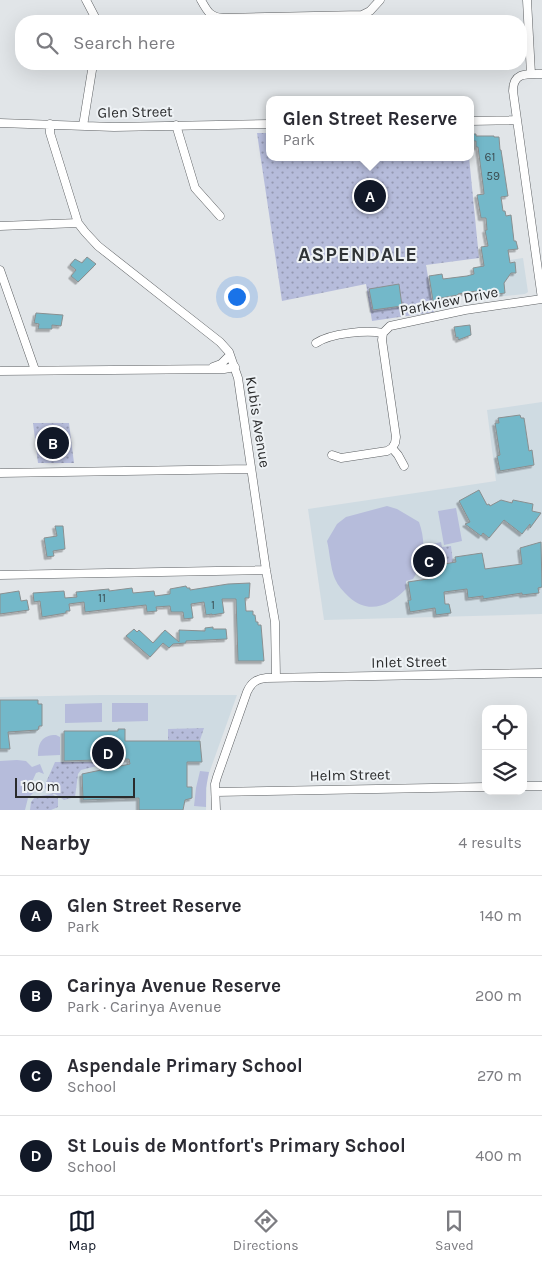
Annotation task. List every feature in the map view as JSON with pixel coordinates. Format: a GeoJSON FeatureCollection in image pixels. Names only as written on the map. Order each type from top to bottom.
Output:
{"type":"FeatureCollection","features":[{"type":"Feature","properties":{"kind":"street"},"geometry":{"type":"LineString","coordinates":[[86,0],[94,15]]}},
{"type":"Feature","properties":{"kind":"street"},"geometry":{"type":"LineString","coordinates":[[201,0],[210,15]]}},
{"type":"Feature","properties":{"kind":"street"},"geometry":{"type":"LineString","coordinates":[[362,15],[370,11],[380,0]]}},
{"type":"Feature","properties":{"kind":"street"},"geometry":{"type":"LineString","coordinates":[[527,0],[531,74]]}},
{"type":"Feature","properties":{"kind":"street"},"geometry":{"type":"LineString","coordinates":[[83,126],[92,70]]}},
{"type":"Feature","properties":{"kind":"street"},"geometry":{"type":"LineString","coordinates":[[542,74],[521,76],[513,84],[542,299]]}},
{"type":"Feature","properties":{"kind":"street"},"geometry":{"type":"LineString","coordinates":[[474,121],[517,120]]}},
{"type":"Feature","properties":{"kind":"street","name":"Glen Street"},"geometry":{"type":"LineString","coordinates":[[0,123],[83,126],[266,124]]}},
{"type":"Feature","properties":{"kind":"street","name":"Kubis Avenue"},"geometry":{"type":"LineString","coordinates":[[50,124],[50,133],[78,223],[98,246],[220,342],[230,355],[235,367],[275,622],[276,678]]}},
{"type":"Feature","properties":{"kind":"street"},"geometry":{"type":"LineString","coordinates":[[176,126],[195,188],[220,216]]}},
{"type":"Feature","properties":{"kind":"street"},"geometry":{"type":"LineString","coordinates":[[0,226],[78,223]]}},
{"type":"Feature","properties":{"kind":"street"},"geometry":{"type":"LineString","coordinates":[[0,270],[35,370]]}},
{"type":"Feature","properties":{"kind":"street","name":"Parkview Drive"},"geometry":{"type":"LineString","coordinates":[[383,333],[390,326],[457,312],[542,299]]}},
{"type":"Feature","properties":{"kind":"street"},"geometry":{"type":"LineString","coordinates":[[316,343],[323,338],[363,332],[383,333],[382,340],[396,437],[395,443],[387,451],[341,458],[332,455]]}},
{"type":"Feature","properties":{"kind":"street"},"geometry":{"type":"LineString","coordinates":[[208,369],[221,364],[230,355]]}},
{"type":"Feature","properties":{"kind":"street"},"geometry":{"type":"LineString","coordinates":[[0,371],[224,369],[235,367]]}},
{"type":"Feature","properties":{"kind":"street"},"geometry":{"type":"LineString","coordinates":[[392,448],[404,466]]}},
{"type":"Feature","properties":{"kind":"street"},"geometry":{"type":"LineString","coordinates":[[0,473],[251,469]]}},
{"type":"Feature","properties":{"kind":"street"},"geometry":{"type":"LineString","coordinates":[[0,575],[266,570]]}},
{"type":"Feature","properties":{"kind":"street","name":"Inlet Street"},"geometry":{"type":"LineString","coordinates":[[216,810],[217,777],[249,687],[258,680],[276,678],[542,673]]}},
{"type":"Feature","properties":{"kind":"street"},"geometry":{"type":"LineString","coordinates":[[527,786],[542,786]]}},
{"type":"Feature","properties":{"kind":"street","name":"Helm Street"},"geometry":{"type":"LineString","coordinates":[[216,792],[482,787]]}},
{"type":"Feature","properties":{"kind":"shaded area"},"geometry":{"type":"Polygon","coordinates":[[[257,133],[266,133],[266,161],[469,161],[479,258],[426,265],[434,312],[372,321],[366,284],[282,301],[257,133]]]}},
{"type":"Feature","properties":{"kind":"shaded area"},"geometry":{"type":"Polygon","coordinates":[[[523,258],[528,292],[525,294],[486,298],[481,264],[523,258]]]}},
{"type":"Feature","properties":{"kind":"shaded area"},"geometry":{"type":"Polygon","coordinates":[[[542,402],[542,614],[324,620],[308,509],[496,481],[487,410],[542,402]]]}},
{"type":"Feature","properties":{"kind":"shaded area"},"geometry":{"type":"Polygon","coordinates":[[[33,423],[69,423],[74,463],[38,463],[33,423]]]}},
{"type":"Feature","properties":{"kind":"shaded area"},"geometry":{"type":"Polygon","coordinates":[[[387,506],[397,509],[419,522],[423,537],[422,558],[413,579],[406,581],[406,589],[393,600],[379,606],[364,606],[356,603],[349,597],[336,582],[327,541],[337,524],[346,517],[387,506]]]}},
{"type":"Feature","properties":{"kind":"shaded area"},"geometry":{"type":"Polygon","coordinates":[[[456,508],[462,541],[444,545],[438,511],[456,508]]]}},
{"type":"Feature","properties":{"kind":"shaded area"},"geometry":{"type":"Polygon","coordinates":[[[441,542],[442,547],[451,546],[453,562],[432,565],[433,544],[441,542]]]}},
{"type":"Feature","properties":{"kind":"shaded area"},"geometry":{"type":"Polygon","coordinates":[[[237,695],[207,779],[206,810],[0,810],[0,697],[237,695]]]}},
{"type":"Feature","properties":{"kind":"shaded area"},"geometry":{"type":"Polygon","coordinates":[[[102,703],[102,722],[65,723],[65,704],[102,703]]]}},
{"type":"Feature","properties":{"kind":"shaded area"},"geometry":{"type":"Polygon","coordinates":[[[112,703],[148,703],[148,721],[112,722],[112,703]]]}},
{"type":"Feature","properties":{"kind":"shaded area"},"geometry":{"type":"Polygon","coordinates":[[[204,728],[200,740],[168,740],[168,729],[204,728]]]}},
{"type":"Feature","properties":{"kind":"shaded area"},"geometry":{"type":"Polygon","coordinates":[[[56,735],[60,737],[60,755],[38,756],[40,744],[44,738],[56,735]]]}},
{"type":"Feature","properties":{"kind":"shaded area"},"geometry":{"type":"Polygon","coordinates":[[[0,761],[26,761],[32,767],[40,764],[44,774],[36,773],[31,784],[34,792],[28,798],[25,810],[0,810],[0,761]]]}},
{"type":"Feature","properties":{"kind":"shaded area"},"geometry":{"type":"Polygon","coordinates":[[[55,762],[114,762],[116,765],[114,769],[97,766],[81,770],[78,774],[75,797],[64,800],[55,794],[49,793],[44,787],[55,762]]]}},
{"type":"Feature","properties":{"kind":"shaded area"},"geometry":{"type":"Polygon","coordinates":[[[200,771],[209,772],[206,788],[206,807],[194,806],[200,771]]]}},
{"type":"Feature","properties":{"kind":"shaded area"},"geometry":{"type":"Polygon","coordinates":[[[52,794],[58,798],[58,807],[51,810],[30,810],[31,802],[35,797],[52,794]]]}},
{"type":"Feature","properties":{"kind":"building"},"geometry":{"type":"Polygon","coordinates":[[[474,134],[476,136],[499,137],[508,196],[501,197],[503,211],[505,211],[506,216],[511,215],[514,241],[516,241],[518,249],[508,250],[510,263],[515,262],[516,273],[511,273],[504,283],[505,293],[477,297],[476,291],[433,301],[429,276],[442,274],[443,279],[467,276],[474,274],[473,268],[484,266],[481,247],[488,246],[485,230],[487,230],[486,218],[481,218],[477,195],[484,194],[476,141],[474,141],[474,134]]]}},
{"type":"Feature","properties":{"kind":"building"},"geometry":{"type":"Polygon","coordinates":[[[87,257],[96,264],[78,282],[71,276],[76,270],[70,265],[75,259],[82,263],[87,257]]]}},
{"type":"Feature","properties":{"kind":"building"},"geometry":{"type":"Polygon","coordinates":[[[399,284],[402,306],[373,310],[369,289],[399,284]]]}},
{"type":"Feature","properties":{"kind":"building"},"geometry":{"type":"Polygon","coordinates":[[[36,313],[63,315],[61,326],[52,325],[52,329],[38,329],[39,324],[34,323],[36,313]]]}},
{"type":"Feature","properties":{"kind":"building"},"geometry":{"type":"Polygon","coordinates":[[[470,325],[471,335],[458,340],[454,327],[470,325]]]}},
{"type":"Feature","properties":{"kind":"building"},"geometry":{"type":"Polygon","coordinates":[[[520,415],[521,418],[524,418],[529,451],[532,450],[534,465],[500,471],[497,456],[500,455],[495,423],[499,423],[498,418],[520,415]]]}},
{"type":"Feature","properties":{"kind":"building"},"geometry":{"type":"Polygon","coordinates":[[[479,490],[487,505],[489,504],[490,506],[501,500],[512,503],[513,500],[533,504],[532,511],[541,513],[530,528],[530,524],[522,534],[504,520],[489,538],[483,533],[481,536],[465,524],[470,522],[459,501],[479,490]]]}},
{"type":"Feature","properties":{"kind":"building"},"geometry":{"type":"Polygon","coordinates":[[[55,526],[63,526],[65,549],[53,551],[54,556],[47,557],[44,538],[57,536],[55,526]]]}},
{"type":"Feature","properties":{"kind":"building"},"geometry":{"type":"Polygon","coordinates":[[[541,542],[542,587],[538,588],[539,593],[522,595],[522,593],[483,599],[483,596],[468,598],[467,589],[444,592],[445,604],[449,604],[451,613],[436,615],[435,608],[410,612],[408,600],[411,600],[408,582],[434,578],[432,566],[456,562],[455,557],[482,553],[485,569],[522,564],[520,548],[541,542]]]}},
{"type":"Feature","properties":{"kind":"building"},"geometry":{"type":"Polygon","coordinates":[[[250,583],[249,598],[245,598],[246,611],[253,611],[256,622],[258,622],[258,625],[261,625],[264,661],[238,661],[236,599],[222,599],[224,613],[212,615],[206,615],[204,602],[191,604],[193,618],[184,619],[183,612],[171,612],[170,606],[156,607],[157,611],[147,612],[146,605],[85,612],[84,602],[69,604],[70,611],[66,611],[66,613],[42,617],[40,601],[34,602],[33,593],[64,591],[65,598],[77,597],[76,592],[132,588],[133,593],[154,591],[155,596],[170,594],[170,589],[186,586],[190,590],[228,584],[250,583]]]}},
{"type":"Feature","properties":{"kind":"building"},"geometry":{"type":"Polygon","coordinates":[[[19,591],[21,601],[27,600],[29,610],[0,614],[0,594],[19,591]]]}},
{"type":"Feature","properties":{"kind":"building"},"geometry":{"type":"Polygon","coordinates":[[[213,627],[213,629],[226,629],[227,639],[186,641],[186,643],[173,644],[169,648],[163,643],[150,657],[126,636],[134,629],[137,632],[139,630],[153,643],[165,630],[179,642],[179,630],[205,631],[205,628],[213,627]]]}},
{"type":"Feature","properties":{"kind":"building"},"geometry":{"type":"Polygon","coordinates":[[[0,700],[38,700],[38,704],[42,704],[42,726],[39,726],[38,730],[8,732],[10,749],[0,749],[0,700]]]}},
{"type":"Feature","properties":{"kind":"building"},"geometry":{"type":"Polygon","coordinates":[[[118,729],[125,729],[125,741],[200,741],[202,762],[187,762],[187,787],[192,787],[192,798],[185,800],[183,810],[139,810],[139,798],[83,800],[82,774],[130,764],[129,759],[64,761],[64,731],[118,731],[118,729]]]}},
{"type":"Feature","properties":{"kind":"place","name":"Glen Street Reserve"},"geometry":{"type":"Point","coordinates":[370,196]}},
{"type":"Feature","properties":{"kind":"place","name":"Carinya Avenue Reserve"},"geometry":{"type":"Point","coordinates":[53,443]}},
{"type":"Feature","properties":{"kind":"place","name":"Aspendale Primary School"},"geometry":{"type":"Point","coordinates":[429,561]}},
{"type":"Feature","properties":{"kind":"place","name":"St Louis de Montfort's Primary School"},"geometry":{"type":"Point","coordinates":[108,753]}},
{"type":"Feature","properties":{"kind":"district","name":"ASPENDALE"},"geometry":{"type":"Point","coordinates":[358,254]}}]}
